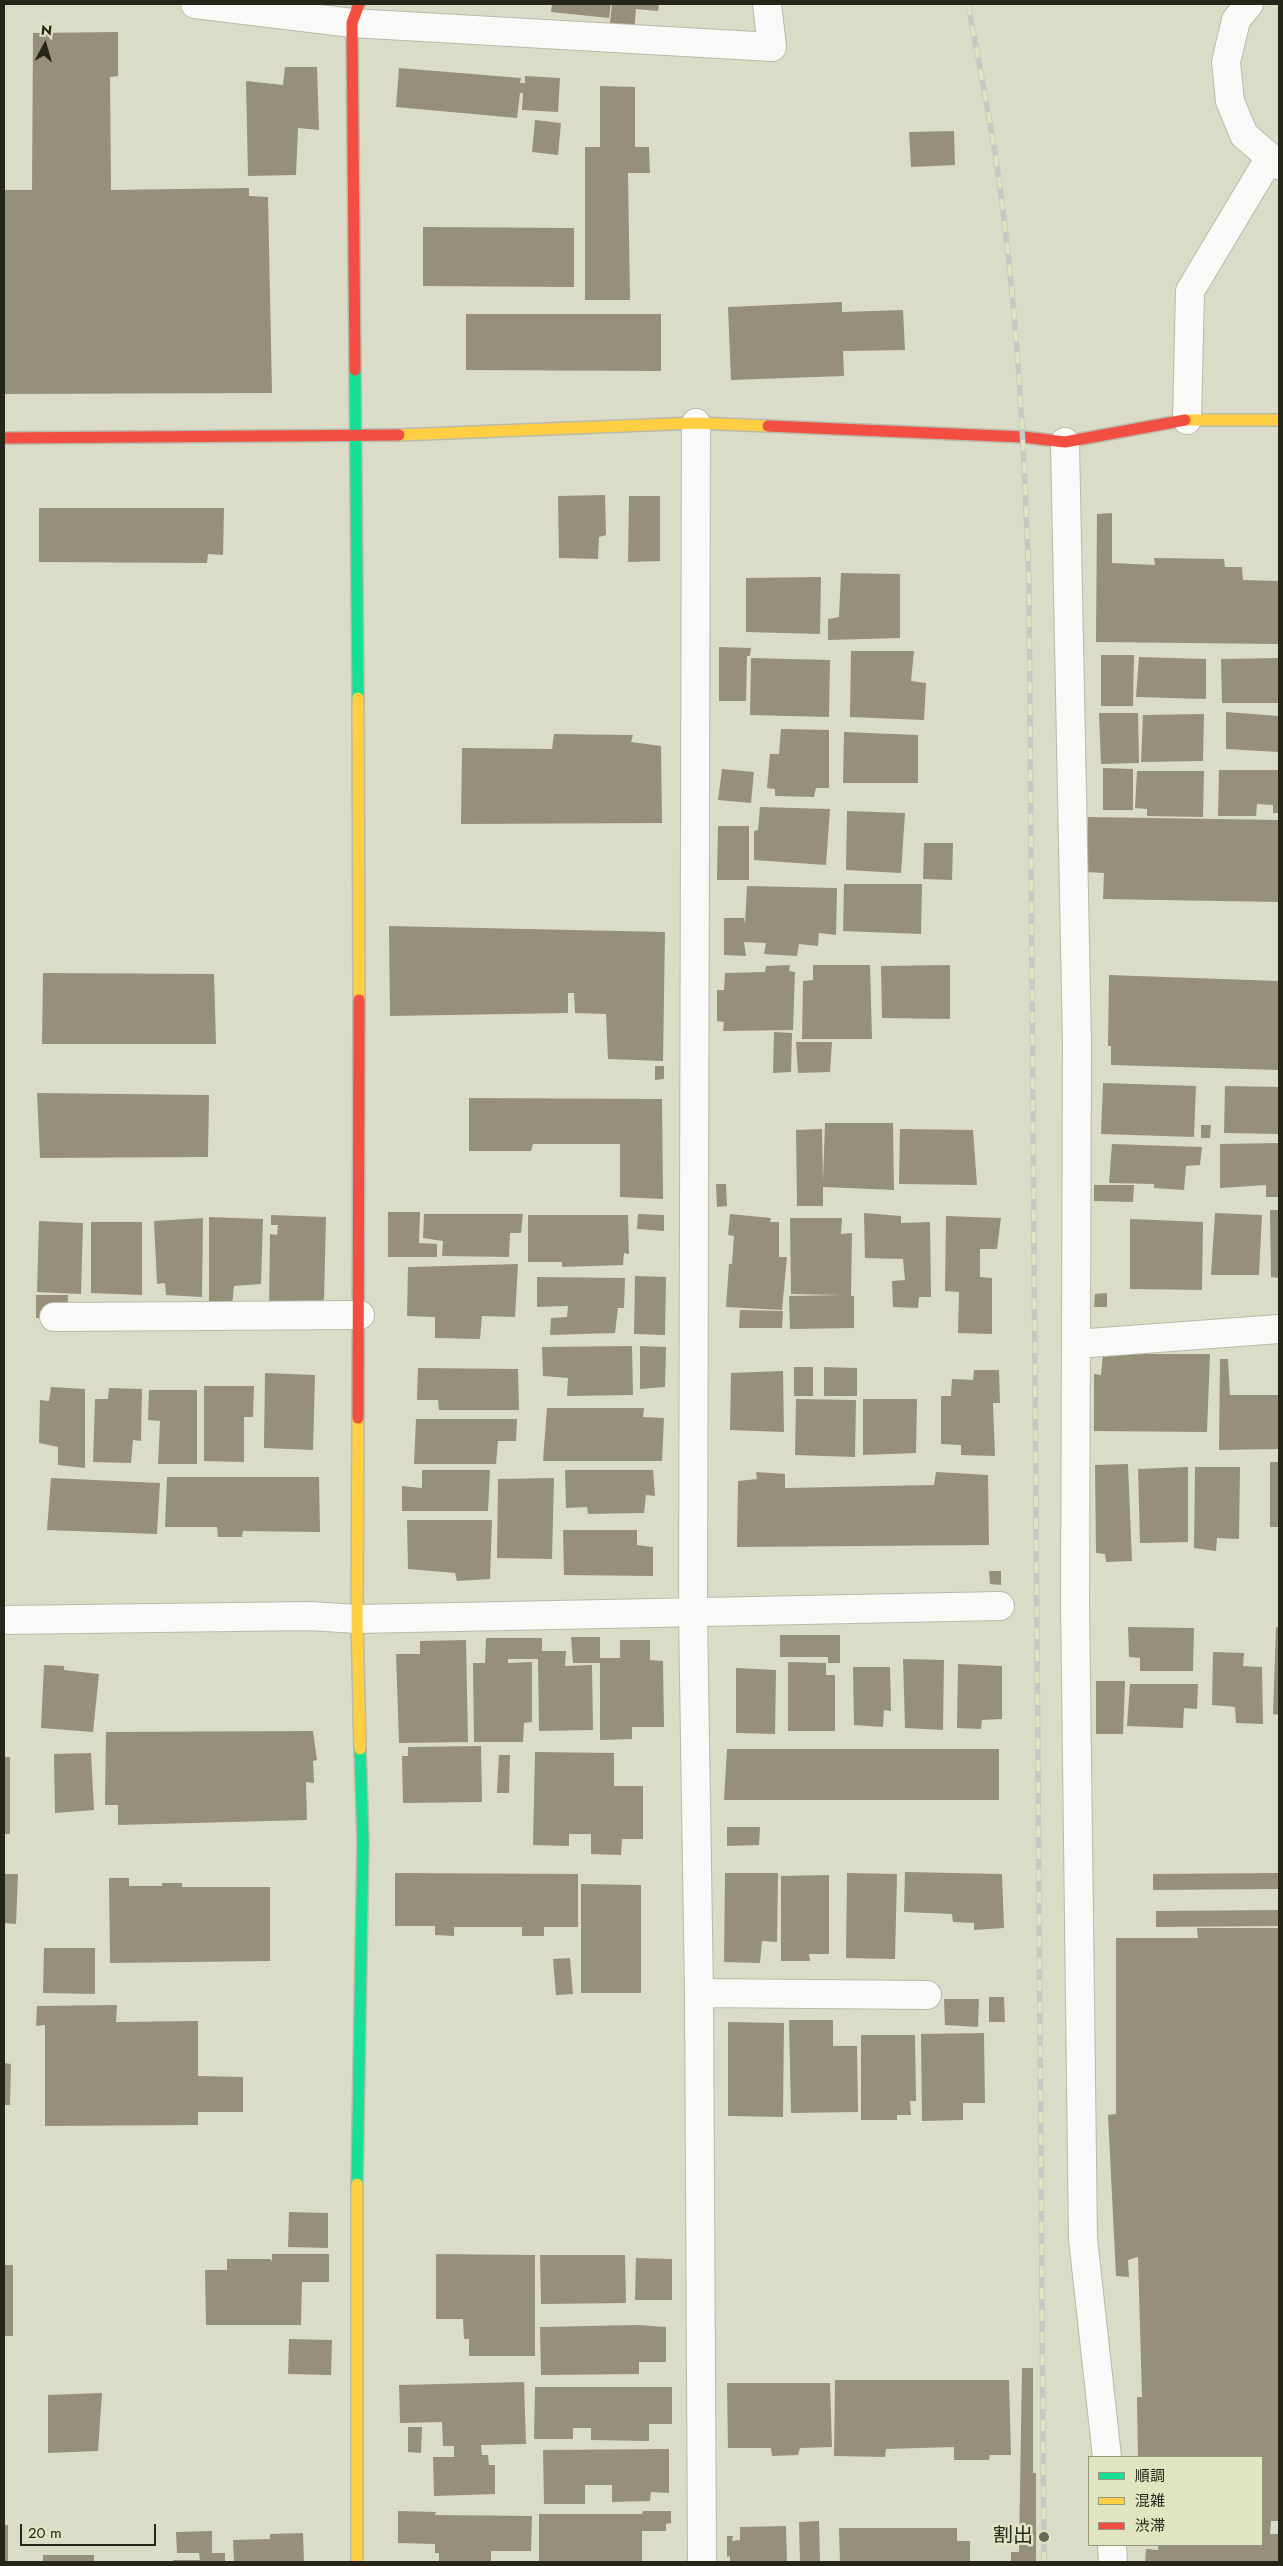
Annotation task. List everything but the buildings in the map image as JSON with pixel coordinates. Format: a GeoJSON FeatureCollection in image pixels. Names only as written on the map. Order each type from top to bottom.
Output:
{"type":"FeatureCollection","features":[{"type":"Feature","properties":{"kind":"street"},"geometry":{"type":"LineString","coordinates":[[195,4],[355,13],[772,47],[768,4]]}},
{"type":"Feature","properties":{"kind":"street"},"geometry":{"type":"LineString","coordinates":[[1187,420],[1190,291],[1274,162],[1244,135],[1230,101],[1226,62],[1236,20],[1250,4]]}},
{"type":"Feature","properties":{"kind":"street"},"geometry":{"type":"LineString","coordinates":[[355,13],[355,437],[359,877],[357,1096],[360,1315],[357,1619],[362,1842],[357,2201],[357,2562]]}},
{"type":"Feature","properties":{"kind":"street"},"geometry":{"type":"LineString","coordinates":[[4,438],[355,437],[696,424],[1023,437],[1064,442],[1187,420],[1279,420]]}},
{"type":"Feature","properties":{"kind":"street"},"geometry":{"type":"LineString","coordinates":[[696,424],[693,1614],[699,1994],[702,2562]]}},
{"type":"Feature","properties":{"kind":"street"},"geometry":{"type":"LineString","coordinates":[[1064,442],[1077,1045],[1075,1601],[1082,2239],[1107,2456]]}},
{"type":"Feature","properties":{"kind":"street"},"geometry":{"type":"LineString","coordinates":[[54,1317],[360,1315]]}},
{"type":"Feature","properties":{"kind":"street"},"geometry":{"type":"LineString","coordinates":[[1076,1344],[1279,1329]]}},
{"type":"Feature","properties":{"kind":"street"},"geometry":{"type":"LineString","coordinates":[[4,1620],[310,1616],[357,1619],[693,1614],[1000,1606]]}},
{"type":"Feature","properties":{"kind":"street"},"geometry":{"type":"LineString","coordinates":[[699,1994],[927,1995]]}},
{"type":"Feature","properties":{"kind":"street"},"geometry":{"type":"LineString","coordinates":[[1112,2546],[1113,2562]]}},
{"type":"Feature","properties":{"kind":"railway"},"geometry":{"type":"LineString","coordinates":[[968,4],[995,153],[1009,261],[1022,424],[1029,587],[1044,2562]]}},
{"type":"Feature","properties":{"kind":"traffic: fast"},"geometry":{"type":"LineString","coordinates":[[355,370],[358,698]]}},
{"type":"Feature","properties":{"kind":"traffic: fast"},"geometry":{"type":"LineString","coordinates":[[357,2184],[363,1842],[360,1749]]}},
{"type":"Feature","properties":{"kind":"traffic: slow"},"geometry":{"type":"LineString","coordinates":[[1185,420],[1279,420]]}},
{"type":"Feature","properties":{"kind":"traffic: slow"},"geometry":{"type":"LineString","coordinates":[[399,435],[696,423],[768,426]]}},
{"type":"Feature","properties":{"kind":"traffic: slow"},"geometry":{"type":"LineString","coordinates":[[358,698],[359,1000]]}},
{"type":"Feature","properties":{"kind":"traffic: slow"},"geometry":{"type":"LineString","coordinates":[[358,1418],[357,1619],[360,1749]]}},
{"type":"Feature","properties":{"kind":"traffic: slow"},"geometry":{"type":"LineString","coordinates":[[357,2184],[357,2562]]}},
{"type":"Feature","properties":{"kind":"traffic: jam"},"geometry":{"type":"LineString","coordinates":[[355,370],[352,23],[359,4]]}},
{"type":"Feature","properties":{"kind":"traffic: jam"},"geometry":{"type":"LineString","coordinates":[[768,426],[1023,437],[1065,442],[1185,420]]}},
{"type":"Feature","properties":{"kind":"traffic: jam"},"geometry":{"type":"LineString","coordinates":[[4,438],[399,435]]}},
{"type":"Feature","properties":{"kind":"traffic: jam"},"geometry":{"type":"LineString","coordinates":[[358,1418],[359,1000]]}},
{"type":"Feature","properties":{"kind":"place","name":"割出"},"geometry":{"type":"Point","coordinates":[1044,2537]}}]}
